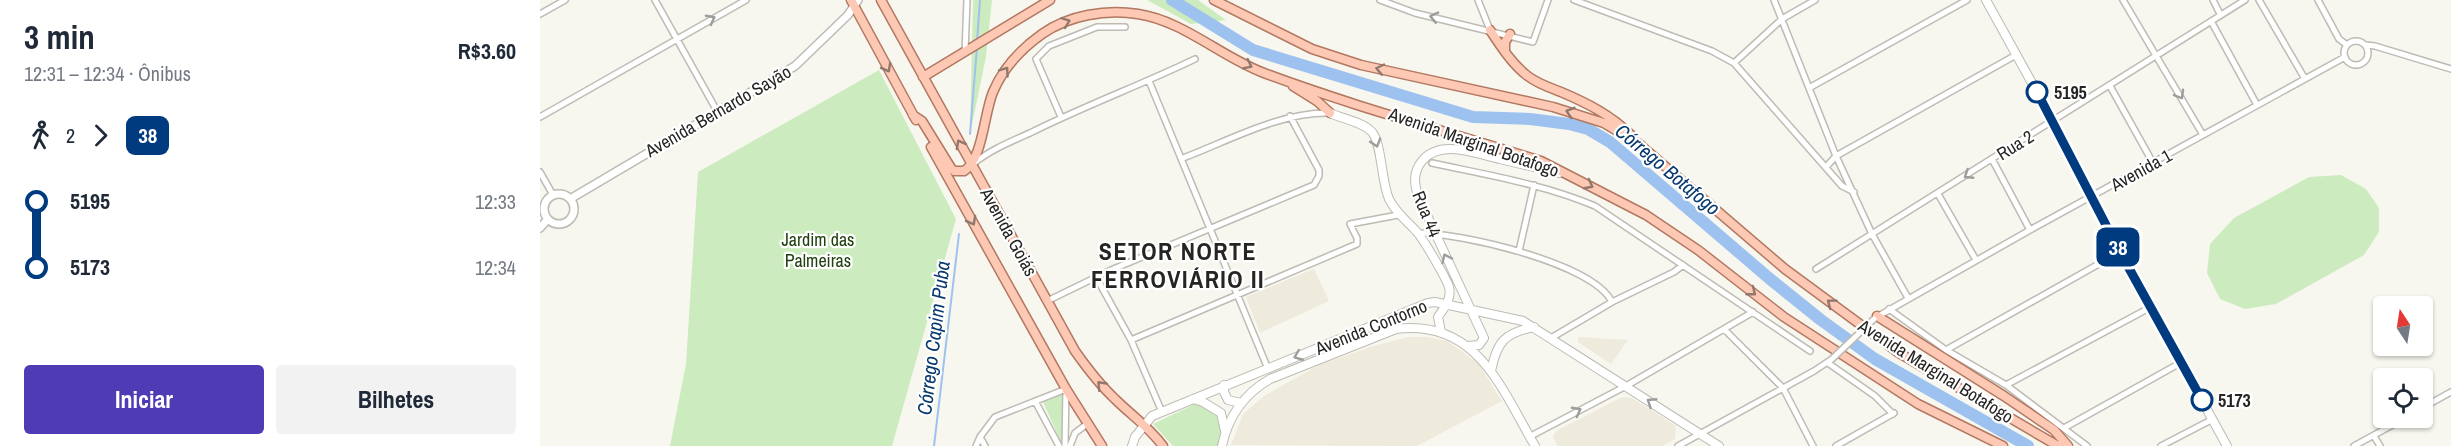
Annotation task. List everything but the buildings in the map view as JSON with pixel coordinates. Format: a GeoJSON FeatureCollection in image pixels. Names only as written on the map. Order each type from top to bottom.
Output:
{"type":"FeatureCollection","features":[{"type":"Feature","properties":{"kind":"main road","name":"Avenida Goiás"},"geometry":{"type":"LineString","coordinates":[[881,0],[1075,351],[1092,375],[1144,424],[1163,446]]}},
{"type":"Feature","properties":{"kind":"main road"},"geometry":{"type":"LineString","coordinates":[[923,77],[1050,0]]}},
{"type":"Feature","properties":{"kind":"main road","name":"Avenida Marginal Botafogo"},"geometry":{"type":"LineString","coordinates":[[1214,0],[1312,49],[1361,65],[1553,107],[1604,123],[1639,144],[1785,269],[1899,353],[2058,446]]}},
{"type":"Feature","properties":{"kind":"main road"},"geometry":{"type":"LineString","coordinates":[[1986,0],[2053,121],[2120,252],[2227,446]]}},
{"type":"Feature","properties":{"kind":"main road","name":"Avenida Goiás"},"geometry":{"type":"LineString","coordinates":[[854,2],[913,116],[1066,389],[1102,446]]}},
{"type":"Feature","properties":{"kind":"main road","name":"Avenida Marginal Botafogo"},"geometry":{"type":"LineString","coordinates":[[972,165],[992,95],[1004,71],[1018,54],[1038,37],[1059,24],[1104,13],[1121,12],[1157,18],[1175,25],[1261,72],[1541,161],[1571,175],[1646,215],[1698,250],[1784,317],[1918,404],[2003,446]]}},
{"type":"Feature","properties":{"kind":"main road"},"geometry":{"type":"LineString","coordinates":[[1490,30],[1525,74],[1548,88],[1600,110],[1615,120],[1639,144]]}},
{"type":"Feature","properties":{"kind":"main road"},"geometry":{"type":"LineString","coordinates":[[1505,51],[1505,42],[1510,34]]}},
{"type":"Feature","properties":{"kind":"main road"},"geometry":{"type":"LineString","coordinates":[[1288,82],[1317,101],[1330,113]]}},
{"type":"Feature","properties":{"kind":"main road","name":"Rua 44"},"geometry":{"type":"LineString","coordinates":[[1330,113],[1362,125],[1375,135],[1385,188],[1398,214],[1418,232],[1449,288],[1448,304],[1438,317],[1441,332]]}},
{"type":"Feature","properties":{"kind":"main road"},"geometry":{"type":"LineString","coordinates":[[913,116],[922,121],[954,171],[964,171],[972,165]]}},
{"type":"Feature","properties":{"kind":"main road","name":"Rua 44"},"geometry":{"type":"LineString","coordinates":[[1484,338],[1418,196],[1414,180],[1420,163],[1427,154],[1436,150],[1454,149],[1571,175]]}},
{"type":"Feature","properties":{"kind":"main road","name":"Avenida Contorno"},"geometry":{"type":"LineString","coordinates":[[1144,424],[1152,416],[1224,385],[1428,303],[1448,304],[1470,311],[1523,321],[1719,446]]}},
{"type":"Feature","properties":{"kind":"main road"},"geometry":{"type":"LineString","coordinates":[[1876,317],[2054,429],[2068,446]]}},
{"type":"Feature","properties":{"kind":"main road","name":"Avenida Contorno"},"geometry":{"type":"LineString","coordinates":[[1222,446],[1225,431],[1240,403],[1250,392],[1270,379],[1396,329],[1419,327],[1441,332],[1468,346]]}},
{"type":"Feature","properties":{"kind":"main road"},"geometry":{"type":"LineString","coordinates":[[1491,371],[1500,343],[1517,331],[1534,327]]}},
{"type":"Feature","properties":{"kind":"main road"},"geometry":{"type":"LineString","coordinates":[[1468,346],[1479,345],[1484,338],[1500,343]]}},
{"type":"Feature","properties":{"kind":"main road"},"geometry":{"type":"LineString","coordinates":[[1468,346],[1491,371],[1534,446]]}},
{"type":"Feature","properties":{"kind":"main road"},"geometry":{"type":"LineString","coordinates":[[1224,385],[1224,392],[1228,400],[1240,403]]}},
{"type":"Feature","properties":{"kind":"main road"},"geometry":{"type":"LineString","coordinates":[[1193,399],[1221,412],[1225,431]]}},
{"type":"Feature","properties":{"kind":"main road"},"geometry":{"type":"LineString","coordinates":[[1132,446],[1144,424]]}},
{"type":"Feature","properties":{"kind":"street"},"geometry":{"type":"LineString","coordinates":[[540,14],[565,0]]}},
{"type":"Feature","properties":{"kind":"street"},"geometry":{"type":"LineString","coordinates":[[655,0],[717,111]]}},
{"type":"Feature","properties":{"kind":"street"},"geometry":{"type":"LineString","coordinates":[[540,117],[746,0]]}},
{"type":"Feature","properties":{"kind":"street"},"geometry":{"type":"LineString","coordinates":[[967,0],[967,51]]}},
{"type":"Feature","properties":{"kind":"street"},"geometry":{"type":"LineString","coordinates":[[1380,0],[1415,13],[1510,34],[1533,42],[1548,0]]}},
{"type":"Feature","properties":{"kind":"street"},"geometry":{"type":"LineString","coordinates":[[1478,0],[1490,30]]}},
{"type":"Feature","properties":{"kind":"street"},"geometry":{"type":"LineString","coordinates":[[1574,0],[1712,51],[1734,63],[1842,186],[1854,192]]}},
{"type":"Feature","properties":{"kind":"street"},"geometry":{"type":"LineString","coordinates":[[1774,0],[1836,156],[1872,234],[1908,298]]}},
{"type":"Feature","properties":{"kind":"street"},"geometry":{"type":"LineString","coordinates":[[1734,63],[1782,19],[1815,0]]}},
{"type":"Feature","properties":{"kind":"street"},"geometry":{"type":"LineString","coordinates":[[1809,88],[1967,0]]}},
{"type":"Feature","properties":{"kind":"street"},"geometry":{"type":"LineString","coordinates":[[2123,0],[2203,135]]}},
{"type":"Feature","properties":{"kind":"street"},"geometry":{"type":"LineString","coordinates":[[2212,0],[2220,14]]}},
{"type":"Feature","properties":{"kind":"street","name":"Rua 2"},"geometry":{"type":"LineString","coordinates":[[1816,269],[2245,0]]}},
{"type":"Feature","properties":{"kind":"street"},"geometry":{"type":"LineString","coordinates":[[2259,0],[2304,79]]}},
{"type":"Feature","properties":{"kind":"street"},"geometry":{"type":"LineString","coordinates":[[2318,0],[2339,39],[2347,45]]}},
{"type":"Feature","properties":{"kind":"street","name":"Avenida Bernardo Sayão"},"geometry":{"type":"LineString","coordinates":[[570,199],[795,66],[854,2]]}},
{"type":"Feature","properties":{"kind":"street"},"geometry":{"type":"LineString","coordinates":[[2211,21],[2257,105]]}},
{"type":"Feature","properties":{"kind":"street"},"geometry":{"type":"LineString","coordinates":[[1061,117],[1036,59],[1048,46],[1097,27],[1125,27]]}},
{"type":"Feature","properties":{"kind":"street"},"geometry":{"type":"LineString","coordinates":[[2347,45],[2356,41],[2451,69]]}},
{"type":"Feature","properties":{"kind":"street"},"geometry":{"type":"LineString","coordinates":[[2347,45],[2345,57],[2350,63],[2361,64],[2367,56],[2366,45]]}},
{"type":"Feature","properties":{"kind":"street"},"geometry":{"type":"LineString","coordinates":[[1826,167],[1836,156],[2016,55]]}},
{"type":"Feature","properties":{"kind":"street","name":"Avenida 1"},"geometry":{"type":"LineString","coordinates":[[1678,446],[1830,361],[1876,317],[1889,309],[2345,57]]}},
{"type":"Feature","properties":{"kind":"street"},"geometry":{"type":"LineString","coordinates":[[972,165],[984,155],[1061,117],[1149,81],[1195,59]]}},
{"type":"Feature","properties":{"kind":"street"},"geometry":{"type":"LineString","coordinates":[[1149,81],[1183,158],[1268,369]]}},
{"type":"Feature","properties":{"kind":"street"},"geometry":{"type":"LineString","coordinates":[[2110,86],[2152,163]]}},
{"type":"Feature","properties":{"kind":"street","name":"Rua 44"},"geometry":{"type":"LineString","coordinates":[[1183,158],[1290,116],[1330,113]]}},
{"type":"Feature","properties":{"kind":"street"},"geometry":{"type":"LineString","coordinates":[[1047,301],[1096,277],[1314,185],[1319,176],[1319,170],[1290,116]]}},
{"type":"Feature","properties":{"kind":"street"},"geometry":{"type":"LineString","coordinates":[[1992,159],[2030,230]]}},
{"type":"Feature","properties":{"kind":"street"},"geometry":{"type":"LineString","coordinates":[[1432,162],[1534,185],[1566,194],[1595,206],[1810,351]]}},
{"type":"Feature","properties":{"kind":"street"},"geometry":{"type":"LineString","coordinates":[[540,172],[553,195]]}},
{"type":"Feature","properties":{"kind":"street"},"geometry":{"type":"LineString","coordinates":[[1519,251],[1534,185]]}},
{"type":"Feature","properties":{"kind":"street"},"geometry":{"type":"LineString","coordinates":[[559,194],[570,199],[574,206],[573,214],[568,221],[558,224],[548,219],[544,213],[547,199],[559,194]]}},
{"type":"Feature","properties":{"kind":"street"},"geometry":{"type":"LineString","coordinates":[[1938,194],[1976,260]]}},
{"type":"Feature","properties":{"kind":"street"},"geometry":{"type":"LineString","coordinates":[[1131,340],[1357,244],[1358,238],[1350,224],[1398,214]]}},
{"type":"Feature","properties":{"kind":"street"},"geometry":{"type":"LineString","coordinates":[[540,228],[548,219]]}},
{"type":"Feature","properties":{"kind":"street"},"geometry":{"type":"LineString","coordinates":[[1418,232],[1434,233],[1519,251],[1569,269],[1604,290],[1612,302]]}},
{"type":"Feature","properties":{"kind":"street"},"geometry":{"type":"LineString","coordinates":[[1946,350],[2120,252]]}},
{"type":"Feature","properties":{"kind":"street"},"geometry":{"type":"LineString","coordinates":[[1551,338],[1612,302],[1674,272],[1683,265]]}},
{"type":"Feature","properties":{"kind":"street"},"geometry":{"type":"LineString","coordinates":[[1096,277],[1131,340],[1162,412]]}},
{"type":"Feature","properties":{"kind":"street"},"geometry":{"type":"LineString","coordinates":[[2007,385],[2151,307]]}},
{"type":"Feature","properties":{"kind":"street"},"geometry":{"type":"LineString","coordinates":[[1889,309],[1946,350],[2007,385],[2087,446]]}},
{"type":"Feature","properties":{"kind":"street"},"geometry":{"type":"LineString","coordinates":[[1529,437],[1626,386],[1753,312]]}},
{"type":"Feature","properties":{"kind":"street"},"geometry":{"type":"LineString","coordinates":[[1725,330],[1783,388],[1813,446]]}},
{"type":"Feature","properties":{"kind":"street"},"geometry":{"type":"LineString","coordinates":[[1830,361],[1894,413],[1836,446]]}},
{"type":"Feature","properties":{"kind":"street"},"geometry":{"type":"LineString","coordinates":[[2064,428],[2182,362]]}},
{"type":"Feature","properties":{"kind":"street"},"geometry":{"type":"LineString","coordinates":[[976,446],[980,436],[995,417],[1066,389],[1065,446]]}},
{"type":"Feature","properties":{"kind":"street"},"geometry":{"type":"LineString","coordinates":[[2433,402],[2451,392]]}},
{"type":"Feature","properties":{"kind":"street"},"geometry":{"type":"LineString","coordinates":[[1035,401],[1059,446]]}},
{"type":"Feature","properties":{"kind":"street"},"geometry":{"type":"LineString","coordinates":[[2161,446],[2212,418]]}},
{"type":"Feature","properties":{"kind":"street"},"geometry":{"type":"LineString","coordinates":[[1070,446],[1075,433],[1087,424]]}},
{"type":"Feature","properties":{"kind":"street"},"geometry":{"type":"LineString","coordinates":[[2354,446],[2388,428]]}},
{"type":"Feature","properties":{"kind":"street"},"geometry":{"type":"LineString","coordinates":[[980,436],[985,446]]}},
{"type":"Feature","properties":{"kind":"street"},"geometry":{"type":"LineString","coordinates":[[2374,436],[2380,446]]}},
{"type":"Feature","properties":{"kind":"shaded area"},"geometry":{"type":"Polygon","coordinates":[[[1314,269],[1329,301],[1260,333],[1246,297],[1314,269]]]}},
{"type":"Feature","properties":{"kind":"shaded area"},"geometry":{"type":"Polygon","coordinates":[[[1409,337],[1447,341],[1478,363],[1502,401],[1417,446],[1231,445],[1243,414],[1264,396],[1319,365],[1373,346],[1409,337]]]}},
{"type":"Feature","properties":{"kind":"shaded area"},"geometry":{"type":"Polygon","coordinates":[[[1578,337],[1628,340],[1611,364],[1578,342],[1578,337]]]}},
{"type":"Feature","properties":{"kind":"shaded area"},"geometry":{"type":"Polygon","coordinates":[[[1622,397],[1632,398],[1676,426],[1675,439],[1662,446],[1558,446],[1553,437],[1556,431],[1622,397]]]}},
{"type":"Feature","properties":{"kind":"green space"},"geometry":{"type":"Polygon","coordinates":[[[973,0],[992,0],[986,57],[970,134],[973,0]]]}},
{"type":"Feature","properties":{"kind":"green space"},"geometry":{"type":"Polygon","coordinates":[[[1147,0],[1198,0],[1226,20],[1191,24],[1147,0]]]}},
{"type":"Feature","properties":{"kind":"green space","name":"Jardim das Palmeiras"},"geometry":{"type":"Polygon","coordinates":[[[879,70],[956,219],[892,446],[670,446],[686,364],[698,172],[879,70]]]}},
{"type":"Feature","properties":{"kind":"green space"},"geometry":{"type":"Polygon","coordinates":[[[2341,175],[2366,189],[2379,208],[2379,232],[2364,255],[2276,304],[2245,309],[2220,299],[2207,273],[2210,244],[2234,218],[2309,177],[2341,175]]]}},
{"type":"Feature","properties":{"kind":"green space"},"geometry":{"type":"Polygon","coordinates":[[[1062,392],[1063,446],[1042,400],[1062,392]]]}},
{"type":"Feature","properties":{"kind":"green space"},"geometry":{"type":"Polygon","coordinates":[[[1201,403],[1214,412],[1220,420],[1222,431],[1220,446],[1173,446],[1153,424],[1195,404],[1201,403]]]}},
{"type":"Feature","properties":{"kind":"waterway","name":"Córrego Capim Puba"},"geometry":{"type":"LineString","coordinates":[[977,42],[980,0]]}},
{"type":"Feature","properties":{"kind":"waterway","name":"Córrego Botafogo"},"geometry":{"type":"LineString","coordinates":[[1172,0],[1253,50],[1473,117],[1530,119],[1588,129],[1610,142],[1770,279],[1875,359],[2028,446]]}},
{"type":"Feature","properties":{"kind":"waterway","name":"Córrego Capim Puba"},"geometry":{"type":"LineString","coordinates":[[970,134],[977,47]]}},
{"type":"Feature","properties":{"kind":"waterway","name":"Córrego Capim Puba"},"geometry":{"type":"LineString","coordinates":[[934,446],[959,234]]}},
{"type":"Feature","properties":{"kind":"bus line","name":"38"},"geometry":{"type":"LineString","coordinates":[[2037,92],[2120,252],[2202,400]]}},
{"type":"Feature","properties":{"kind":"place","name":"5195"},"geometry":{"type":"Point","coordinates":[2037,92]}},
{"type":"Feature","properties":{"kind":"place","name":"5173"},"geometry":{"type":"Point","coordinates":[2202,400]}},
{"type":"Feature","properties":{"kind":"district","name":"SETOR NORTE FERROVIÁRIO II"},"geometry":{"type":"Point","coordinates":[1178,265]}}]}
